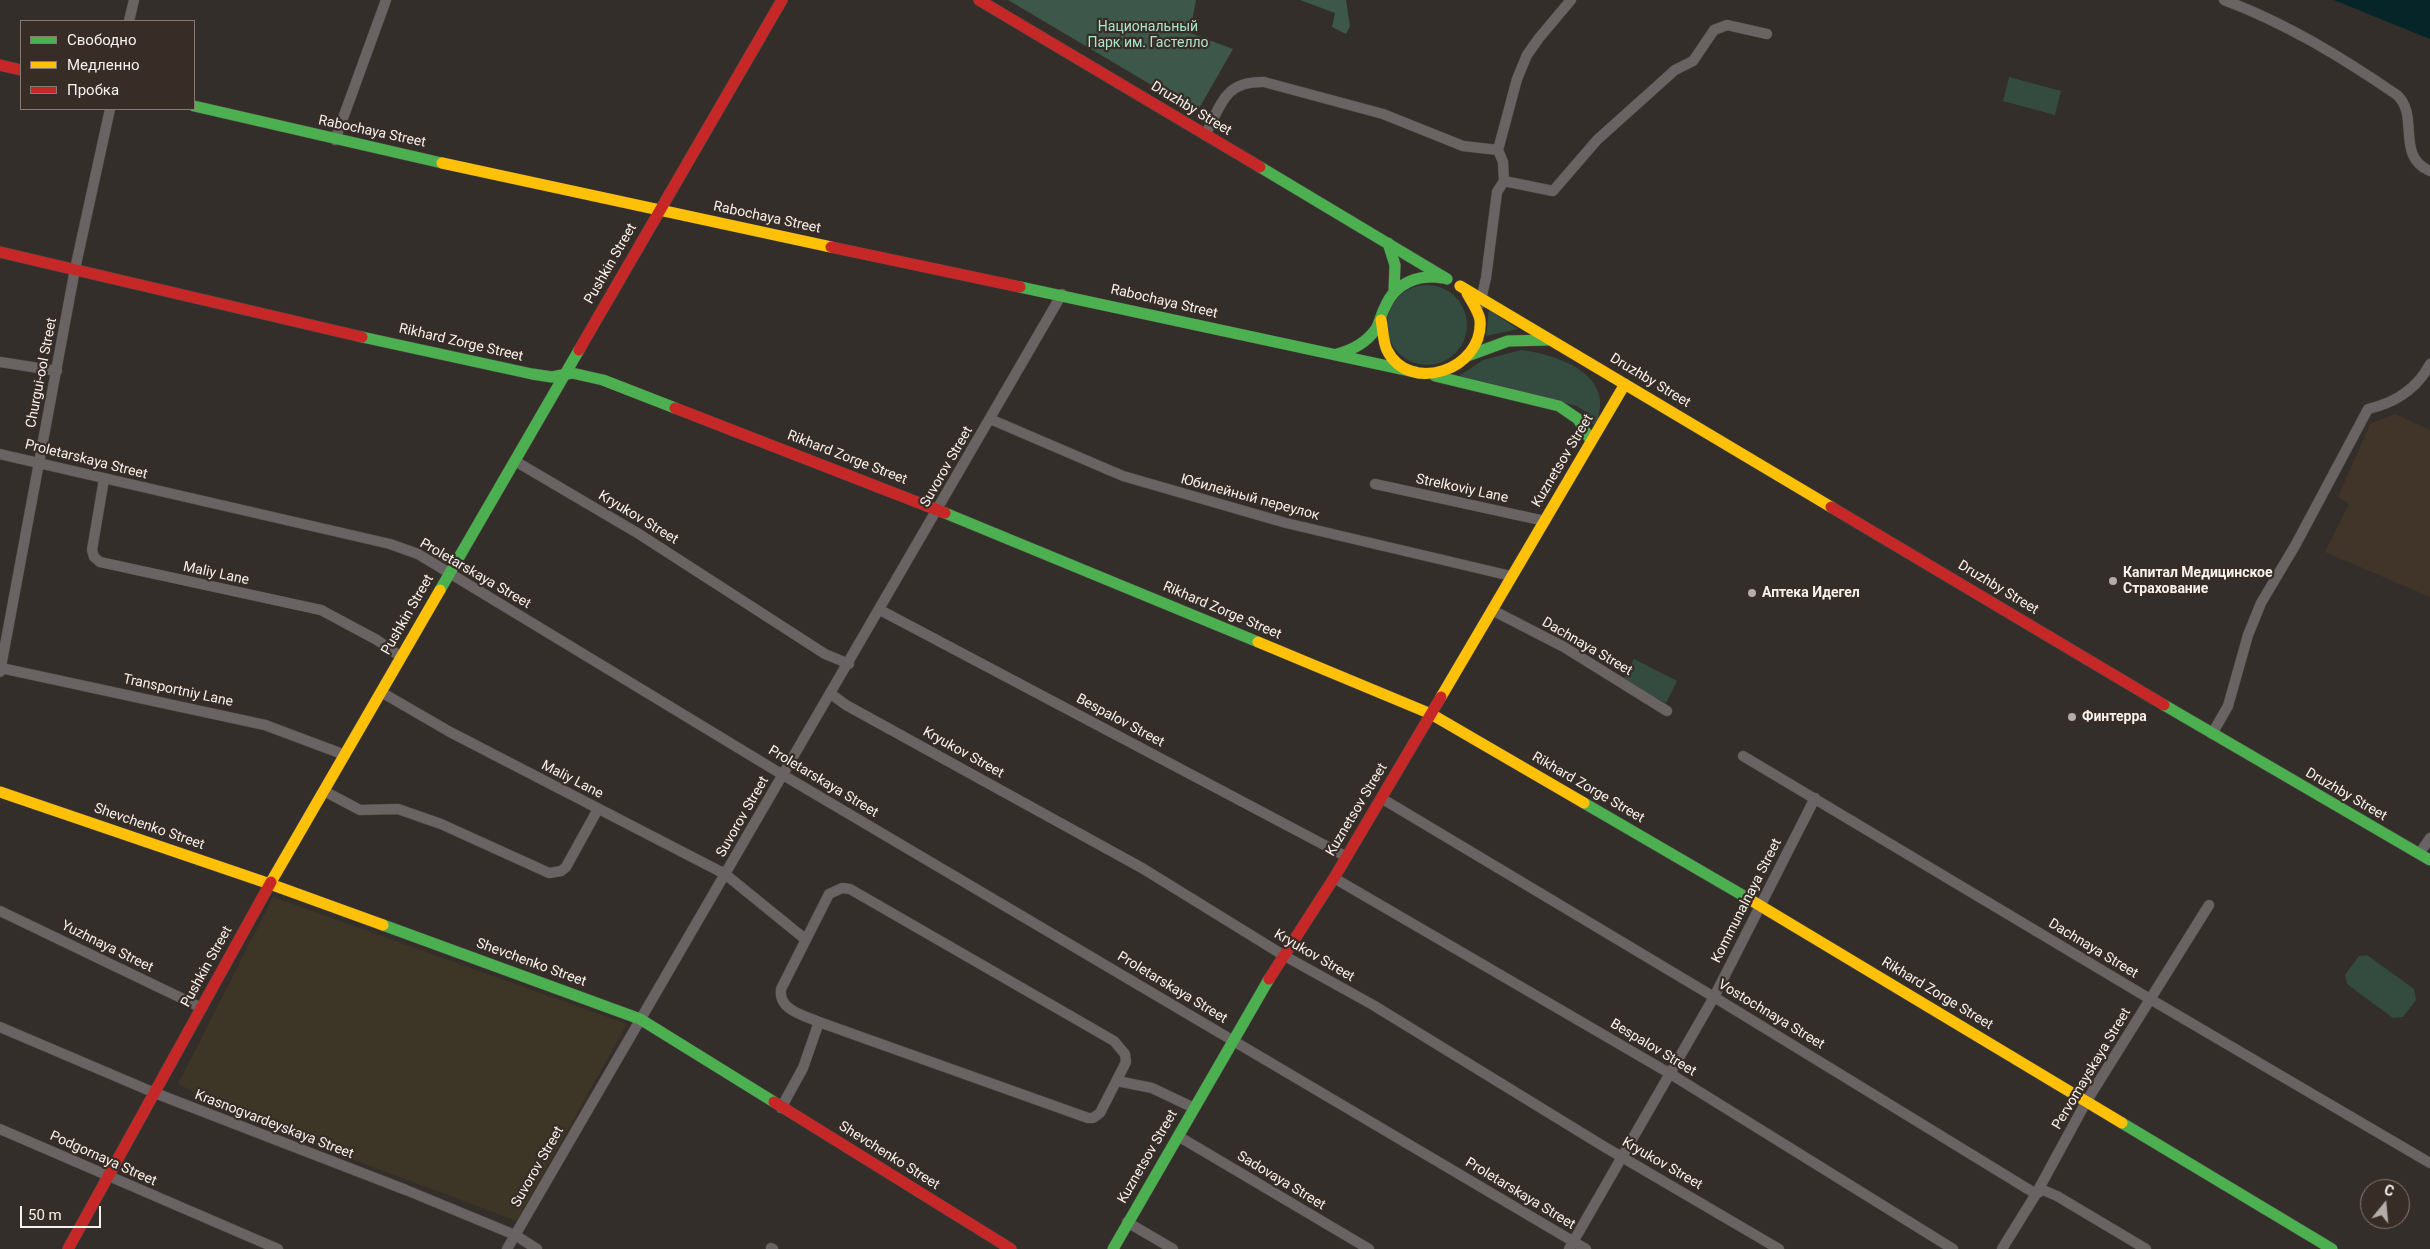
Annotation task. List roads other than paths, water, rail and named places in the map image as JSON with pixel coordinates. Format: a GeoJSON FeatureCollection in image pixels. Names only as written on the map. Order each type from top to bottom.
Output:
{"type":"FeatureCollection","features":[{"type":"Feature","properties":{"kind":"street"},"geometry":{"type":"LineString","coordinates":[[129,20],[134,0]]}},
{"type":"Feature","properties":{"kind":"street"},"geometry":{"type":"LineString","coordinates":[[335,140],[386,0]]}},
{"type":"Feature","properties":{"kind":"street","name":"Pushkin Street"},"geometry":{"type":"LineString","coordinates":[[68,1249],[270,884],[782,0]]}},
{"type":"Feature","properties":{"kind":"street","name":"Druzhby Street"},"geometry":{"type":"LineString","coordinates":[[979,0],[1447,279]]}},
{"type":"Feature","properties":{"kind":"street"},"geometry":{"type":"LineString","coordinates":[[1470,355],[1478,337],[1478,312],[1486,278],[1497,192],[1504,181],[1503,162],[1498,150],[1517,79],[1527,55],[1571,0]]}},
{"type":"Feature","properties":{"kind":"street"},"geometry":{"type":"LineString","coordinates":[[2224,0],[2247,8],[2325,48],[2397,95],[2404,102],[2408,110],[2408,143],[2418,162],[2430,171]]}},
{"type":"Feature","properties":{"kind":"street"},"geometry":{"type":"LineString","coordinates":[[1504,181],[1553,191],[1598,140],[1675,70],[1693,61],[1714,30],[1727,25],[1767,34]]}},
{"type":"Feature","properties":{"kind":"street"},"geometry":{"type":"LineString","coordinates":[[0,65],[20,70]]}},
{"type":"Feature","properties":{"kind":"street"},"geometry":{"type":"LineString","coordinates":[[1205,134],[1227,94],[1232,89],[1238,85],[1250,82],[1264,82],[1383,114],[1463,146],[1498,150]]}},
{"type":"Feature","properties":{"kind":"street","name":"Rabochaya Street"},"geometry":{"type":"LineString","coordinates":[[195,106],[335,140],[1062,294],[1415,372]]}},
{"type":"Feature","properties":{"kind":"street","name":"Churgui-ool Street"},"geometry":{"type":"LineString","coordinates":[[0,670],[4,626],[40,462],[75,269],[110,110]]}},
{"type":"Feature","properties":{"kind":"street"},"geometry":{"type":"LineString","coordinates":[[1388,244],[1395,265],[1394,292]]}},
{"type":"Feature","properties":{"kind":"street","name":"Rikhard Zorge Street"},"geometry":{"type":"LineString","coordinates":[[0,252],[241,310],[532,374],[563,377],[572,373],[603,380],[938,510],[1431,714],[1760,905],[2332,1249]]}},
{"type":"Feature","properties":{"kind":"street"},"geometry":{"type":"LineString","coordinates":[[1336,354],[1358,347],[1374,332],[1381,320],[1386,304],[1394,292],[1405,283],[1418,278],[1433,276],[1447,279],[1460,286],[1473,300],[1478,312]]}},
{"type":"Feature","properties":{"kind":"street","name":"Druzhby Street"},"geometry":{"type":"LineString","coordinates":[[1460,286],[2212,734],[2430,860]]}},
{"type":"Feature","properties":{"kind":"street","name":"Suvorov Street"},"geometry":{"type":"LineString","coordinates":[[507,1249],[1062,294]]}},
{"type":"Feature","properties":{"kind":"street"},"geometry":{"type":"LineString","coordinates":[[1381,320],[1382,337],[1389,352],[1400,364],[1415,372],[1430,374],[1559,406],[1578,419],[1591,441]]}},
{"type":"Feature","properties":{"kind":"street"},"geometry":{"type":"LineString","coordinates":[[1430,374],[1452,370],[1470,355],[1508,340],[1551,340]]}},
{"type":"Feature","properties":{"kind":"street"},"geometry":{"type":"LineString","coordinates":[[0,362],[57,371]]}},
{"type":"Feature","properties":{"kind":"street"},"geometry":{"type":"LineString","coordinates":[[2212,734],[2228,706],[2248,635],[2261,603],[2296,544],[2368,409],[2394,401],[2413,386],[2430,364]]}},
{"type":"Feature","properties":{"kind":"street","name":"Kuznetsov Street"},"geometry":{"type":"LineString","coordinates":[[1113,1249],[1283,955],[1334,878],[1625,384]]}},
{"type":"Feature","properties":{"kind":"street","name":"Юбилейный переулок"},"geometry":{"type":"LineString","coordinates":[[990,420],[1123,476],[1286,523],[1511,576]]}},
{"type":"Feature","properties":{"kind":"street","name":"Proletarskaya Street"},"geometry":{"type":"LineString","coordinates":[[0,454],[390,544],[418,554],[784,775],[1234,1040],[1571,1245],[1586,1249]]}},
{"type":"Feature","properties":{"kind":"street","name":"Kryukov Street"},"geometry":{"type":"LineString","coordinates":[[515,460],[639,534],[825,654],[848,664]]}},
{"type":"Feature","properties":{"kind":"street","name":"Maliy Lane"},"geometry":{"type":"LineString","coordinates":[[104,479],[92,550],[94,557],[100,562],[321,610],[377,640],[401,657]]}},
{"type":"Feature","properties":{"kind":"street","name":"Strelkoviy Lane"},"geometry":{"type":"LineString","coordinates":[[1374,484],[1544,521]]}},
{"type":"Feature","properties":{"kind":"street","name":"Bespalov Street"},"geometry":{"type":"LineString","coordinates":[[880,610],[1346,857]]}},
{"type":"Feature","properties":{"kind":"street","name":"Dachnaya Street"},"geometry":{"type":"LineString","coordinates":[[1492,610],[1564,647],[1667,711]]}},
{"type":"Feature","properties":{"kind":"street","name":"Transportniy Lane"},"geometry":{"type":"LineString","coordinates":[[0,670],[265,725],[344,755]]}},
{"type":"Feature","properties":{"kind":"street","name":"Maliy Lane"},"geometry":{"type":"LineString","coordinates":[[381,692],[450,732],[725,874],[805,939]]}},
{"type":"Feature","properties":{"kind":"street","name":"Kryukov Street"},"geometry":{"type":"LineString","coordinates":[[831,694],[846,705],[1142,868],[1283,955],[1373,1005],[1621,1156],[1779,1249]]}},
{"type":"Feature","properties":{"kind":"street","name":"Dachnaya Street"},"geometry":{"type":"LineString","coordinates":[[1743,756],[2150,999],[2430,1163]]}},
{"type":"Feature","properties":{"kind":"street"},"geometry":{"type":"LineString","coordinates":[[324,791],[360,810],[398,809],[441,824],[549,873],[561,871],[566,867],[598,809]]}},
{"type":"Feature","properties":{"kind":"street","name":"Shevchenko Street"},"geometry":{"type":"LineString","coordinates":[[0,792],[270,884],[640,1019],[1011,1249]]}},
{"type":"Feature","properties":{"kind":"street","name":"Vostochnaya Street"},"geometry":{"type":"LineString","coordinates":[[1381,798],[1714,997],[2036,1194],[2043,1190],[2057,1196],[2146,1249]]}},
{"type":"Feature","properties":{"kind":"street","name":"Kommunalnaya Street"},"geometry":{"type":"LineString","coordinates":[[1571,1245],[1714,997],[1815,798]]}},
{"type":"Feature","properties":{"kind":"street"},"geometry":{"type":"LineString","coordinates":[[2419,854],[2430,838]]}},
{"type":"Feature","properties":{"kind":"street","name":"Bespalov Street"},"geometry":{"type":"LineString","coordinates":[[1334,878],[1669,1073],[1954,1249]]}},
{"type":"Feature","properties":{"kind":"street"},"geometry":{"type":"LineString","coordinates":[[842,888],[850,889],[1114,1041],[1125,1054],[1126,1062],[1100,1113],[1093,1118],[1088,1118],[819,1022],[789,1009],[783,1004],[780,996],[781,988],[805,939],[829,894],[842,888]]}},
{"type":"Feature","properties":{"kind":"street","name":"Pervomayskaya Street"},"geometry":{"type":"LineString","coordinates":[[2002,1249],[2036,1194],[2086,1102],[2209,905]]}},
{"type":"Feature","properties":{"kind":"street","name":"Yuzhnaya Street"},"geometry":{"type":"LineString","coordinates":[[0,911],[202,1008]]}},
{"type":"Feature","properties":{"kind":"street"},"geometry":{"type":"LineString","coordinates":[[781,1108],[803,1068],[819,1022]]}},
{"type":"Feature","properties":{"kind":"street","name":"Krasnogvardeyskaya Street"},"geometry":{"type":"LineString","coordinates":[[0,1027],[155,1093],[406,1190],[514,1235],[537,1249]]}},
{"type":"Feature","properties":{"kind":"street"},"geometry":{"type":"LineString","coordinates":[[1117,1081],[1152,1088],[1194,1108]]}},
{"type":"Feature","properties":{"kind":"street","name":"Podgornaya Street"},"geometry":{"type":"LineString","coordinates":[[0,1129],[278,1249]]}},
{"type":"Feature","properties":{"kind":"street","name":"Sadovaya Street"},"geometry":{"type":"LineString","coordinates":[[1178,1136],[1369,1249]]}},
{"type":"Feature","properties":{"kind":"street"},"geometry":{"type":"LineString","coordinates":[[1128,1222],[1173,1249]]}},
{"type":"Feature","properties":{"kind":"water"},"geometry":{"type":"Polygon","coordinates":[[[2334,0],[2430,0],[2430,39],[2334,0]]]}},
{"type":"Feature","properties":{"kind":"place","name":"Капитал Медицинское Страхование"},"geometry":{"type":"Point","coordinates":[2113,581]}},
{"type":"Feature","properties":{"kind":"place","name":"Аптека Идегел"},"geometry":{"type":"Point","coordinates":[1752,593]}},
{"type":"Feature","properties":{"kind":"place","name":"Финтерра"},"geometry":{"type":"Point","coordinates":[2072,717]}},
{"type":"Feature","properties":{"kind":"park label","name":"Национальный Парк им. Гастелло"},"geometry":{"type":"Point","coordinates":[1148,36]}}]}
